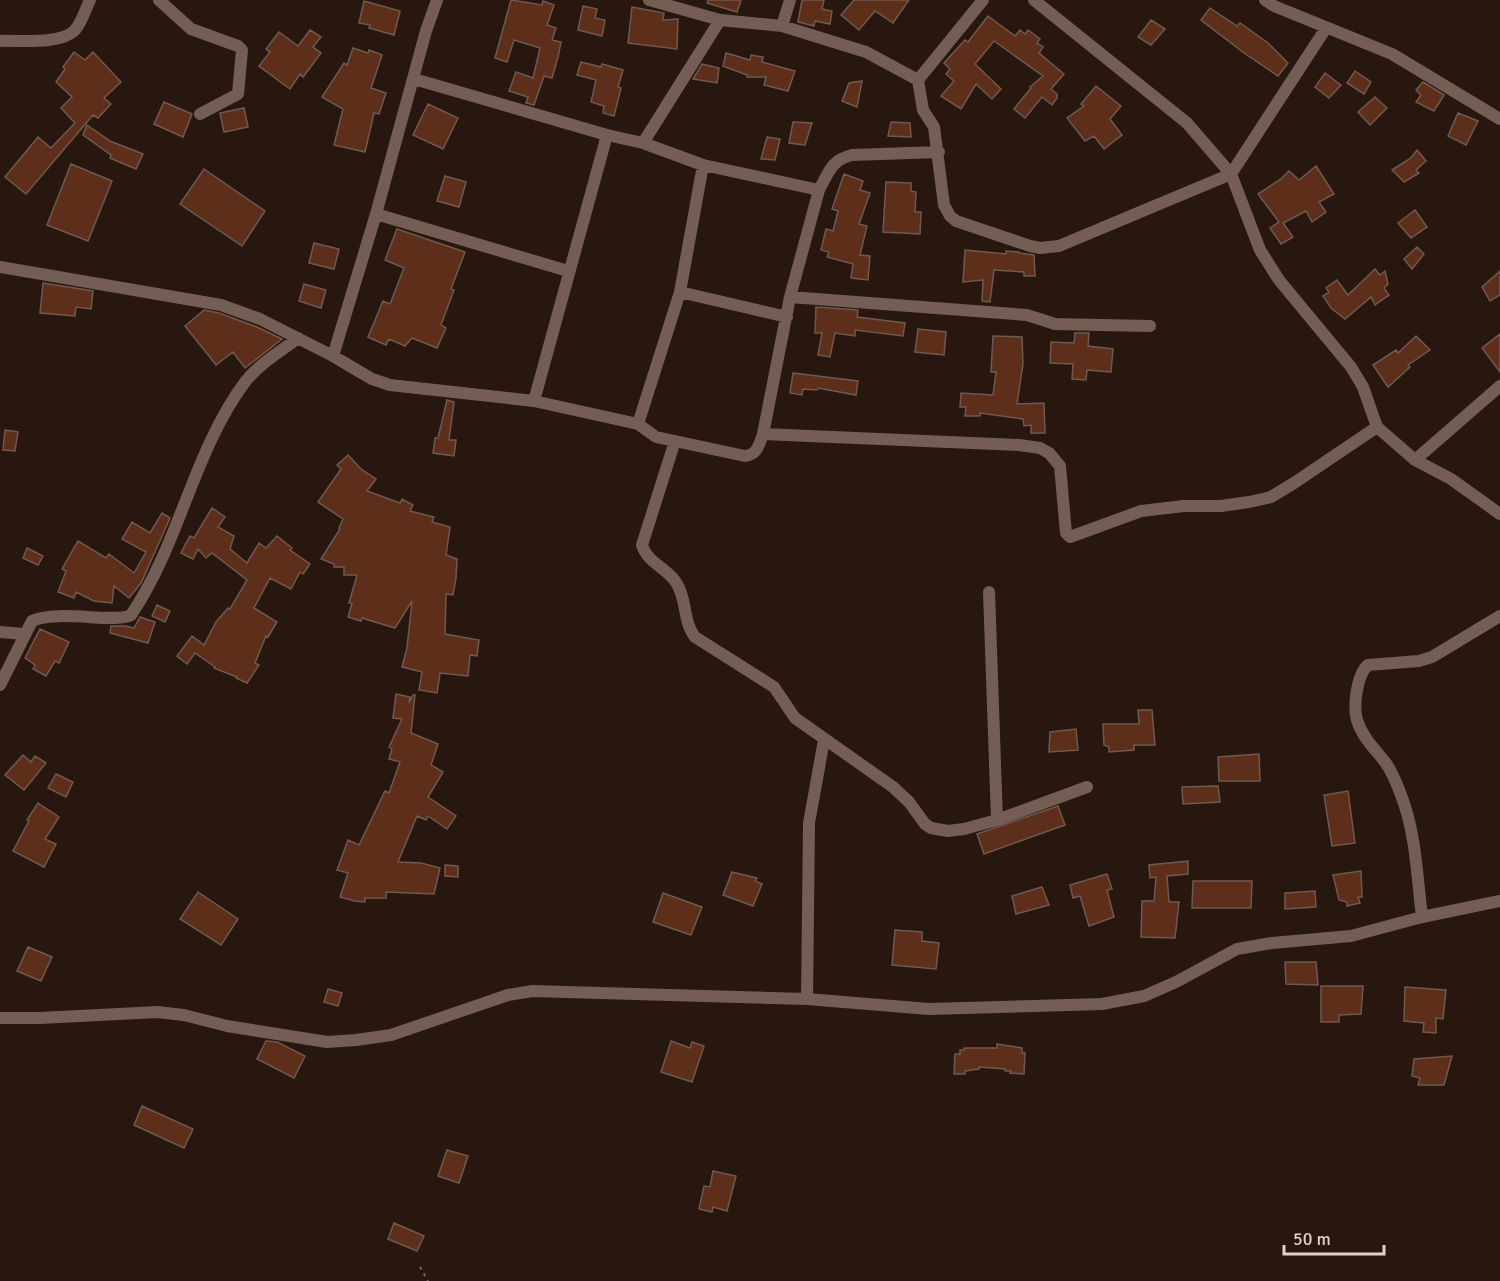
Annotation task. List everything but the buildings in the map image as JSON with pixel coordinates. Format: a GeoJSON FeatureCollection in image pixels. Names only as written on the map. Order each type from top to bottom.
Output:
{"type":"FeatureCollection","features":[{"type":"Feature","properties":{"kind":"street"},"geometry":{"type":"LineString","coordinates":[[0,40],[54,40],[66,37],[74,30],[90,0]]}},
{"type":"Feature","properties":{"kind":"street"},"geometry":{"type":"LineString","coordinates":[[159,0],[191,29],[238,46],[242,50],[238,94],[200,114]]}},
{"type":"Feature","properties":{"kind":"street"},"geometry":{"type":"LineString","coordinates":[[333,356],[376,214],[426,31],[437,0]]}},
{"type":"Feature","properties":{"kind":"street"},"geometry":{"type":"LineString","coordinates":[[649,0],[720,20],[783,26],[866,52],[918,80]]}},
{"type":"Feature","properties":{"kind":"street"},"geometry":{"type":"LineString","coordinates":[[783,26],[790,0]]}},
{"type":"Feature","properties":{"kind":"street"},"geometry":{"type":"LineString","coordinates":[[983,0],[918,80],[923,110],[934,127],[944,205],[950,216],[967,225],[1040,248],[1059,246],[1231,174],[1326,28]]}},
{"type":"Feature","properties":{"kind":"street"},"geometry":{"type":"LineString","coordinates":[[1034,0],[1187,123],[1231,174],[1260,250],[1279,279],[1351,368],[1363,387],[1377,427],[1415,460],[1451,479],[1500,514]]}},
{"type":"Feature","properties":{"kind":"street"},"geometry":{"type":"LineString","coordinates":[[1271,2],[1326,28],[1392,54],[1500,119]]}},
{"type":"Feature","properties":{"kind":"street"},"geometry":{"type":"LineString","coordinates":[[642,143],[720,20]]}},
{"type":"Feature","properties":{"kind":"street"},"geometry":{"type":"LineString","coordinates":[[414,79],[642,143],[703,165],[819,190]]}},
{"type":"Feature","properties":{"kind":"street"},"geometry":{"type":"LineString","coordinates":[[534,401],[607,135]]}},
{"type":"Feature","properties":{"kind":"street"},"geometry":{"type":"LineString","coordinates":[[0,267],[221,305],[260,319],[333,356],[372,379],[390,385],[534,401],[638,424],[656,437],[745,456],[752,455],[756,451],[764,434],[790,297],[819,190],[833,163],[840,158],[852,155],[939,152]]}},
{"type":"Feature","properties":{"kind":"street"},"geometry":{"type":"LineString","coordinates":[[638,424],[680,292],[703,165]]}},
{"type":"Feature","properties":{"kind":"street"},"geometry":{"type":"LineString","coordinates":[[376,214],[568,271]]}},
{"type":"Feature","properties":{"kind":"street"},"geometry":{"type":"LineString","coordinates":[[680,292],[786,317]]}},
{"type":"Feature","properties":{"kind":"street"},"geometry":{"type":"LineString","coordinates":[[790,297],[1027,315],[1055,324],[1150,326]]}},
{"type":"Feature","properties":{"kind":"street"},"geometry":{"type":"LineString","coordinates":[[0,685],[32,621],[38,618],[82,615],[124,618],[131,615],[161,560],[212,439],[229,405],[258,368],[298,338]]}},
{"type":"Feature","properties":{"kind":"street"},"geometry":{"type":"LineString","coordinates":[[1415,460],[1500,386]]}},
{"type":"Feature","properties":{"kind":"street"},"geometry":{"type":"LineString","coordinates":[[764,434],[1019,445],[1040,448],[1049,453],[1060,466],[1066,533],[1070,537],[1141,511],[1184,506],[1221,506],[1271,496],[1377,427]]}},
{"type":"Feature","properties":{"kind":"street"},"geometry":{"type":"LineString","coordinates":[[675,441],[643,539],[644,550],[677,583],[688,624],[695,637],[774,687],[795,718],[893,787],[931,828],[948,831],[964,829],[997,820],[1087,787]]}},
{"type":"Feature","properties":{"kind":"street"},"geometry":{"type":"LineString","coordinates":[[989,592],[997,820]]}},
{"type":"Feature","properties":{"kind":"street"},"geometry":{"type":"LineString","coordinates":[[1422,917],[1409,822],[1401,795],[1386,764],[1368,742],[1357,723],[1354,706],[1362,670],[1368,665],[1419,661],[1432,657],[1500,616]]}},
{"type":"Feature","properties":{"kind":"street"},"geometry":{"type":"LineString","coordinates":[[0,632],[24,634]]}},
{"type":"Feature","properties":{"kind":"street"},"geometry":{"type":"LineString","coordinates":[[807,999],[809,823],[824,740]]}},
{"type":"Feature","properties":{"kind":"street"},"geometry":{"type":"LineString","coordinates":[[0,1018],[157,1012],[327,1042],[392,1035],[508,995],[532,991],[807,999],[929,1009],[1102,1004],[1144,996],[1176,982],[1237,949],[1272,943],[1351,936],[1422,917],[1500,901]]}},
{"type":"Feature","properties":{"kind":"path"},"geometry":{"type":"LineString","coordinates":[[420,1267],[428,1281]]}}]}
